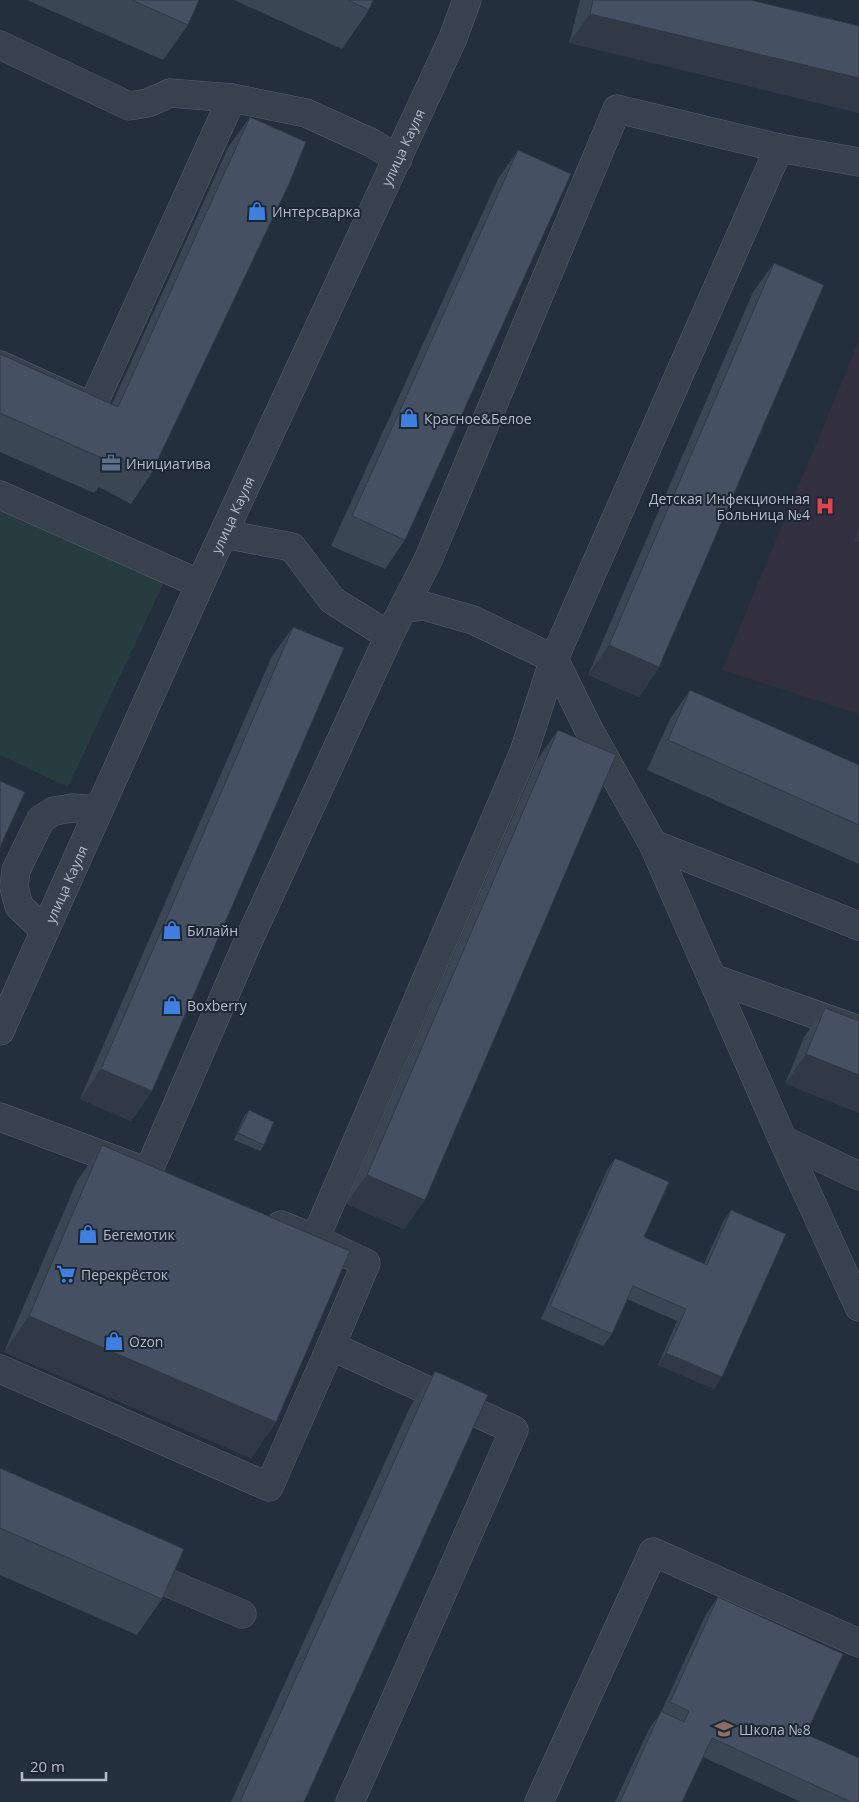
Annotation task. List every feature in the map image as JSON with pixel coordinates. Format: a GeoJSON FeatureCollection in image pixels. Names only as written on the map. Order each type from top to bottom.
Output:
{"type":"FeatureCollection","features":[{"type":"Feature","properties":{"kind":"street","name":"улица Кауля"},"geometry":{"type":"LineString","coordinates":[[0,1031],[200,584],[453,38],[467,0]]}},
{"type":"Feature","properties":{"kind":"street"},"geometry":{"type":"LineString","coordinates":[[0,45],[129,106],[148,103],[170,93],[232,98],[306,114],[372,143],[398,159]]}},
{"type":"Feature","properties":{"kind":"street"},"geometry":{"type":"LineString","coordinates":[[0,366],[92,407],[232,98]]}},
{"type":"Feature","properties":{"kind":"street"},"geometry":{"type":"LineString","coordinates":[[0,1117],[159,1177],[246,946],[389,636],[428,560],[617,109],[779,148],[859,162]]}},
{"type":"Feature","properties":{"kind":"street"},"geometry":{"type":"LineString","coordinates":[[315,1239],[524,752],[554,659],[779,148]]}},
{"type":"Feature","properties":{"kind":"street"},"geometry":{"type":"LineString","coordinates":[[0,495],[200,584]]}},
{"type":"Feature","properties":{"kind":"street"},"geometry":{"type":"LineString","coordinates":[[224,534],[292,548],[332,600],[389,636]]}},
{"type":"Feature","properties":{"kind":"street"},"geometry":{"type":"LineString","coordinates":[[404,608],[424,606],[473,620],[554,659],[588,728],[652,844],[859,1307]]}},
{"type":"Feature","properties":{"kind":"street"},"geometry":{"type":"LineString","coordinates":[[44,930],[19,906],[14,887],[16,870],[41,820],[54,811],[72,808],[100,810]]}},
{"type":"Feature","properties":{"kind":"street"},"geometry":{"type":"LineString","coordinates":[[652,844],[859,926]]}},
{"type":"Feature","properties":{"kind":"street"},"geometry":{"type":"LineString","coordinates":[[712,978],[859,1030]]}},
{"type":"Feature","properties":{"kind":"street"},"geometry":{"type":"LineString","coordinates":[[783,1140],[859,1176]]}},
{"type":"Feature","properties":{"kind":"street"},"geometry":{"type":"LineString","coordinates":[[0,1369],[269,1487],[366,1263],[315,1239],[261,1217]]}},
{"type":"Feature","properties":{"kind":"street"},"geometry":{"type":"LineString","coordinates":[[331,1346],[514,1430],[350,1802]]}},
{"type":"Feature","properties":{"kind":"street"},"geometry":{"type":"LineString","coordinates":[[539,1802],[653,1552],[859,1643]]}},
{"type":"Feature","properties":{"kind":"street"},"geometry":{"type":"LineString","coordinates":[[115,1560],[242,1614]]}},
{"type":"Feature","properties":{"kind":"shaded area","name":"Детская Инфекционная Больница №4"},"geometry":{"type":"Polygon","coordinates":[[[859,341],[859,714],[722,670],[859,341]]]}},
{"type":"Feature","properties":{"kind":"green space"},"geometry":{"type":"Polygon","coordinates":[[[0,509],[164,582],[68,787],[0,755],[0,509]]]}},
{"type":"Feature","properties":{"kind":"building"},"geometry":{"type":"Polygon","coordinates":[[[132,0],[199,0],[188,25],[132,0]]]}},
{"type":"Feature","properties":{"kind":"building"},"geometry":{"type":"Polygon","coordinates":[[[348,0],[373,0],[369,10],[348,0]]]}},
{"type":"Feature","properties":{"kind":"building"},"geometry":{"type":"Polygon","coordinates":[[[593,0],[751,0],[859,26],[859,78],[590,14],[593,0]]]}},
{"type":"Feature","properties":{"kind":"building"},"geometry":{"type":"Polygon","coordinates":[[[250,117],[306,142],[289,184],[151,474],[118,457],[115,464],[0,413],[0,354],[118,407],[250,117]]]}},
{"type":"Feature","properties":{"kind":"building"},"geometry":{"type":"Polygon","coordinates":[[[518,150],[571,174],[405,540],[352,516],[518,150]]]}},
{"type":"Feature","properties":{"kind":"building"},"geometry":{"type":"Polygon","coordinates":[[[774,263],[824,285],[659,667],[609,645],[774,263]]]}},
{"type":"Feature","properties":{"kind":"building"},"geometry":{"type":"Polygon","coordinates":[[[293,627],[344,648],[152,1091],[101,1069],[293,627]]]}},
{"type":"Feature","properties":{"kind":"building"},"geometry":{"type":"Polygon","coordinates":[[[690,690],[859,765],[859,825],[668,740],[690,690]]]}},
{"type":"Feature","properties":{"kind":"building"},"geometry":{"type":"Polygon","coordinates":[[[558,730],[616,755],[425,1200],[367,1175],[558,730]]]}},
{"type":"Feature","properties":{"kind":"building"},"geometry":{"type":"Polygon","coordinates":[[[0,781],[25,792],[0,847],[0,781]]]}},
{"type":"Feature","properties":{"kind":"building"},"geometry":{"type":"Polygon","coordinates":[[[825,1008],[859,1021],[859,1075],[806,1054],[825,1008]]]}},
{"type":"Feature","properties":{"kind":"building"},"geometry":{"type":"Polygon","coordinates":[[[249,1110],[274,1122],[264,1145],[238,1133],[249,1110]]]}},
{"type":"Feature","properties":{"kind":"building"},"geometry":{"type":"Polygon","coordinates":[[[102,1145],[350,1251],[276,1422],[29,1316],[102,1145]]]}},
{"type":"Feature","properties":{"kind":"building"},"geometry":{"type":"Polygon","coordinates":[[[615,1158],[669,1182],[644,1237],[707,1265],[731,1210],[786,1234],[722,1377],[666,1353],[686,1309],[633,1286],[612,1334],[550,1306],[615,1158]]]}},
{"type":"Feature","properties":{"kind":"building"},"geometry":{"type":"Polygon","coordinates":[[[435,1371],[488,1395],[304,1802],[240,1802],[435,1371]]]}},
{"type":"Feature","properties":{"kind":"building"},"geometry":{"type":"Polygon","coordinates":[[[0,1468],[184,1549],[162,1599],[0,1528],[0,1468]]]}},
{"type":"Feature","properties":{"kind":"building"},"geometry":{"type":"Polygon","coordinates":[[[718,1597],[843,1654],[806,1734],[859,1758],[859,1802],[851,1802],[712,1738],[682,1802],[620,1802],[661,1711],[684,1722],[689,1711],[670,1702],[718,1597]]]}},
{"type":"Feature","properties":{"kind":"place","name":"Интерсварка"},"geometry":{"type":"Point","coordinates":[257,211]}},
{"type":"Feature","properties":{"kind":"place","name":"Красное&Белое"},"geometry":{"type":"Point","coordinates":[409,418]}},
{"type":"Feature","properties":{"kind":"place","name":"Инициатива"},"geometry":{"type":"Point","coordinates":[111,463]}},
{"type":"Feature","properties":{"kind":"place","name":"Детская Инфекционная Больница №4"},"geometry":{"type":"Point","coordinates":[825,506]}},
{"type":"Feature","properties":{"kind":"place","name":"Билайн"},"geometry":{"type":"Point","coordinates":[172,930]}},
{"type":"Feature","properties":{"kind":"place","name":"Boxberry"},"geometry":{"type":"Point","coordinates":[172,1005]}},
{"type":"Feature","properties":{"kind":"place","name":"Бегемотик"},"geometry":{"type":"Point","coordinates":[88,1234]}},
{"type":"Feature","properties":{"kind":"place","name":"Перекрёсток"},"geometry":{"type":"Point","coordinates":[66,1274]}},
{"type":"Feature","properties":{"kind":"place","name":"Ozon"},"geometry":{"type":"Point","coordinates":[114,1341]}},
{"type":"Feature","properties":{"kind":"place","name":"Школа №8"},"geometry":{"type":"Point","coordinates":[724,1729]}}]}
